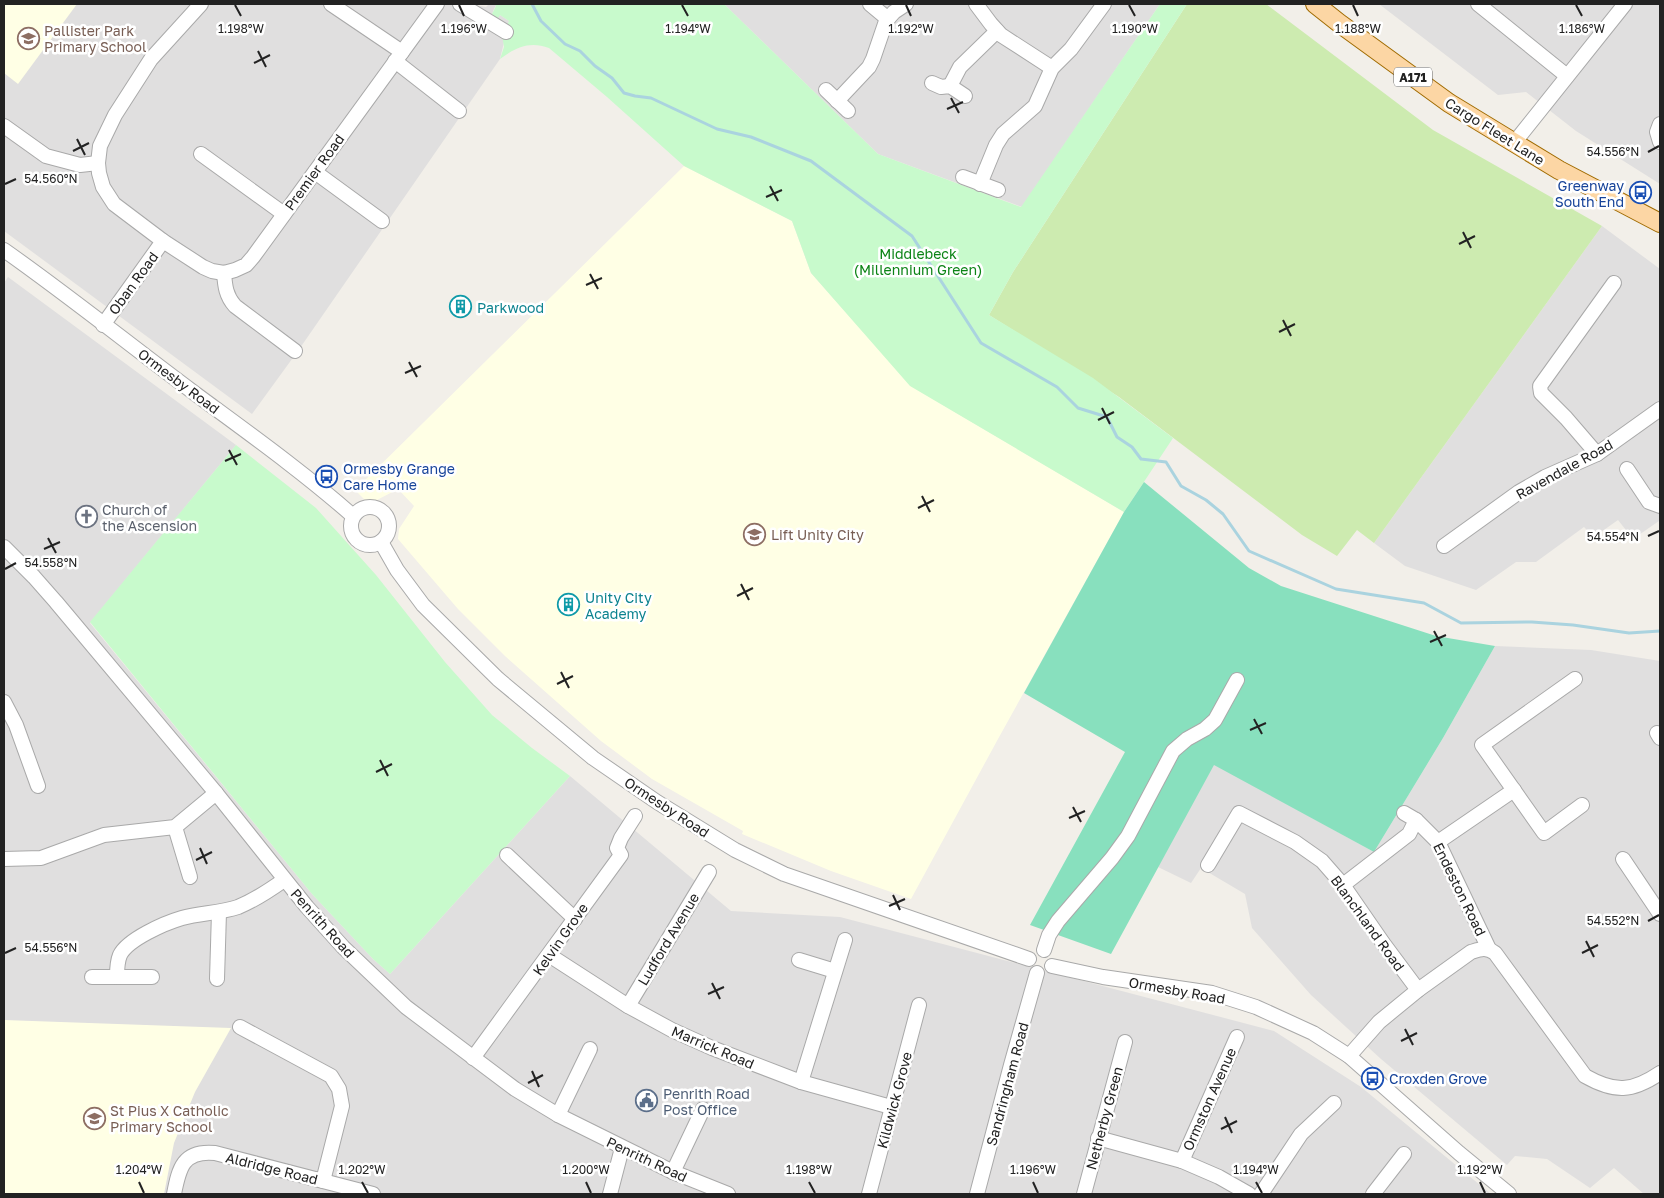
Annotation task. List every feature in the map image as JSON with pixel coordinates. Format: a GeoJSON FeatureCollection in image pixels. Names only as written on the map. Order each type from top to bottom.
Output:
{"type":"FeatureCollection","features":[{"type":"Feature","properties":{"kind":"main road","name":"Cargo Fleet Lane"},"geometry":{"type":"LineString","coordinates":[[1315,4],[1449,103],[1559,170],[1660,223]]}},
{"type":"Feature","properties":{"kind":"street"},"geometry":{"type":"LineString","coordinates":[[201,4],[151,59],[103,138],[98,164],[103,187],[114,204],[163,241],[203,267],[224,273],[225,290],[235,306],[295,351]]}},
{"type":"Feature","properties":{"kind":"street"},"geometry":{"type":"LineString","coordinates":[[331,4],[399,57],[459,110]]}},
{"type":"Feature","properties":{"kind":"street","name":"Premier Road"},"geometry":{"type":"LineString","coordinates":[[224,273],[246,265],[254,257],[437,4]]}},
{"type":"Feature","properties":{"kind":"street"},"geometry":{"type":"LineString","coordinates":[[460,4],[506,32]]}},
{"type":"Feature","properties":{"kind":"street"},"geometry":{"type":"LineString","coordinates":[[870,4],[888,19]]}},
{"type":"Feature","properties":{"kind":"street"},"geometry":{"type":"LineString","coordinates":[[837,101],[869,67],[888,19],[894,12],[906,4]]}},
{"type":"Feature","properties":{"kind":"street"},"geometry":{"type":"LineString","coordinates":[[976,4],[997,31],[1007,40],[1052,68]]}},
{"type":"Feature","properties":{"kind":"street"},"geometry":{"type":"LineString","coordinates":[[980,184],[1002,134],[1035,106],[1052,68],[1071,48],[1104,4]]}},
{"type":"Feature","properties":{"kind":"street"},"geometry":{"type":"LineString","coordinates":[[1478,4],[1567,76]]}},
{"type":"Feature","properties":{"kind":"street"},"geometry":{"type":"LineString","coordinates":[[1514,144],[1625,4]]}},
{"type":"Feature","properties":{"kind":"street"},"geometry":{"type":"LineString","coordinates":[[950,86],[960,67],[997,31]]}},
{"type":"Feature","properties":{"kind":"street"},"geometry":{"type":"LineString","coordinates":[[932,83],[941,87],[950,86],[965,96]]}},
{"type":"Feature","properties":{"kind":"street"},"geometry":{"type":"LineString","coordinates":[[826,90],[848,111]]}},
{"type":"Feature","properties":{"kind":"street"},"geometry":{"type":"LineString","coordinates":[[1660,124],[1656,132],[1660,142]]}},
{"type":"Feature","properties":{"kind":"street"},"geometry":{"type":"LineString","coordinates":[[4,126],[46,156],[80,165],[98,164]]}},
{"type":"Feature","properties":{"kind":"street"},"geometry":{"type":"LineString","coordinates":[[201,154],[284,214]]}},
{"type":"Feature","properties":{"kind":"street"},"geometry":{"type":"LineString","coordinates":[[316,172],[382,221]]}},
{"type":"Feature","properties":{"kind":"street"},"geometry":{"type":"LineString","coordinates":[[963,178],[998,190]]}},
{"type":"Feature","properties":{"kind":"street","name":"Oban Road"},"geometry":{"type":"LineString","coordinates":[[103,324],[163,241]]}},
{"type":"Feature","properties":{"kind":"street","name":"Ormesby Road"},"geometry":{"type":"LineString","coordinates":[[4,250],[318,486],[353,516]]}},
{"type":"Feature","properties":{"kind":"street"},"geometry":{"type":"LineString","coordinates":[[1597,454],[1566,418],[1541,393],[1540,386],[1614,283]]}},
{"type":"Feature","properties":{"kind":"street","name":"Ravendale Road"},"geometry":{"type":"LineString","coordinates":[[1444,546],[1519,492],[1545,477],[1597,454],[1659,413]]}},
{"type":"Feature","properties":{"kind":"street"},"geometry":{"type":"LineString","coordinates":[[1627,468],[1649,502],[1660,506]]}},
{"type":"Feature","properties":{"kind":"street"},"geometry":{"type":"LineString","coordinates":[[380,509],[385,513],[388,522],[388,532],[381,542],[376,545],[366,545],[358,542],[351,531],[353,516],[359,510],[380,509]]}},
{"type":"Feature","properties":{"kind":"street","name":"Ormesby Road"},"geometry":{"type":"LineString","coordinates":[[381,542],[397,570],[423,605],[498,679],[554,728],[593,758],[657,802],[735,850],[784,874],[1029,959]]}},
{"type":"Feature","properties":{"kind":"street","name":"Penrith Road"},"geometry":{"type":"LineString","coordinates":[[4,547],[34,577],[216,793],[284,880],[343,947],[400,1001],[515,1089],[558,1115],[673,1172],[728,1194]]}},
{"type":"Feature","properties":{"kind":"street"},"geometry":{"type":"LineString","coordinates":[[1575,679],[1482,745],[1544,833],[1582,805]]}},
{"type":"Feature","properties":{"kind":"street"},"geometry":{"type":"LineString","coordinates":[[1044,950],[1049,935],[1058,921],[1112,858],[1128,836],[1173,751],[1215,720],[1237,680]]}},
{"type":"Feature","properties":{"kind":"street"},"geometry":{"type":"LineString","coordinates":[[4,702],[16,725],[38,786]]}},
{"type":"Feature","properties":{"kind":"street"},"geometry":{"type":"LineString","coordinates":[[1438,842],[1514,790]]}},
{"type":"Feature","properties":{"kind":"street"},"geometry":{"type":"LineString","coordinates":[[4,859],[41,858],[104,835],[175,827],[216,793]]}},
{"type":"Feature","properties":{"kind":"street","name":"Blanchland Road"},"geometry":{"type":"LineString","coordinates":[[1208,865],[1239,813],[1295,842],[1322,862],[1344,885],[1383,943],[1418,990]]}},
{"type":"Feature","properties":{"kind":"street","name":"Kelvin Grove"},"geometry":{"type":"LineString","coordinates":[[473,1058],[621,855],[617,848],[635,816]]}},
{"type":"Feature","properties":{"kind":"street","name":"Endeston Road"},"geometry":{"type":"LineString","coordinates":[[1344,885],[1409,834],[1410,817],[1438,842],[1489,949],[1495,953],[1585,1076],[1599,1084],[1617,1089],[1633,1088],[1660,1073]]}},
{"type":"Feature","properties":{"kind":"street"},"geometry":{"type":"LineString","coordinates":[[175,827],[190,877]]}},
{"type":"Feature","properties":{"kind":"street"},"geometry":{"type":"LineString","coordinates":[[507,855],[574,919]]}},
{"type":"Feature","properties":{"kind":"street"},"geometry":{"type":"LineString","coordinates":[[1623,859],[1660,914]]}},
{"type":"Feature","properties":{"kind":"street","name":"Ludford Avenue"},"geometry":{"type":"LineString","coordinates":[[628,1006],[709,872]]}},
{"type":"Feature","properties":{"kind":"street"},"geometry":{"type":"LineString","coordinates":[[116,977],[119,956],[124,949],[141,937],[181,919],[219,912],[250,902],[284,880]]}},
{"type":"Feature","properties":{"kind":"street"},"geometry":{"type":"LineString","coordinates":[[217,979],[219,912]]}},
{"type":"Feature","properties":{"kind":"street"},"geometry":{"type":"LineString","coordinates":[[801,1082],[835,971],[838,948]]}},
{"type":"Feature","properties":{"kind":"street"},"geometry":{"type":"LineString","coordinates":[[1350,1056],[1379,1022],[1418,990],[1471,952],[1489,949]]}},
{"type":"Feature","properties":{"kind":"street"},"geometry":{"type":"LineString","coordinates":[[1044,950],[1052,957],[1052,966],[1045,973],[1037,973],[1030,967],[1029,959],[1035,952],[1044,950]]}},
{"type":"Feature","properties":{"kind":"street","name":"Marrick Road"},"geometry":{"type":"LineString","coordinates":[[549,955],[628,1006],[672,1030],[712,1048],[801,1082],[892,1107]]}},
{"type":"Feature","properties":{"kind":"street"},"geometry":{"type":"LineString","coordinates":[[799,960],[835,971]]}},
{"type":"Feature","properties":{"kind":"street","name":"Ormesby Road"},"geometry":{"type":"LineString","coordinates":[[1052,966],[1103,977],[1212,993],[1256,1006],[1313,1033],[1350,1056],[1452,1147],[1509,1194]]}},
{"type":"Feature","properties":{"kind":"street","name":"Sandringham Road"},"geometry":{"type":"LineString","coordinates":[[981,1193],[1011,1065],[1037,973]]}},
{"type":"Feature","properties":{"kind":"street"},"geometry":{"type":"LineString","coordinates":[[92,977],[152,977]]}},
{"type":"Feature","properties":{"kind":"street","name":"Kildwick Grove"},"geometry":{"type":"LineString","coordinates":[[869,1194],[919,1005]]}},
{"type":"Feature","properties":{"kind":"street"},"geometry":{"type":"LineString","coordinates":[[240,1027],[331,1076],[339,1089],[342,1106],[323,1181]]}},
{"type":"Feature","properties":{"kind":"street","name":"Ormston Avenue"},"geometry":{"type":"LineString","coordinates":[[1182,1161],[1237,1037]]}},
{"type":"Feature","properties":{"kind":"street","name":"Netherby Green"},"geometry":{"type":"LineString","coordinates":[[1084,1194],[1125,1042]]}},
{"type":"Feature","properties":{"kind":"street"},"geometry":{"type":"LineString","coordinates":[[558,1115],[590,1049]]}},
{"type":"Feature","properties":{"kind":"street"},"geometry":{"type":"LineString","coordinates":[[1261,1194],[1301,1134],[1334,1103]]}},
{"type":"Feature","properties":{"kind":"street"},"geometry":{"type":"LineString","coordinates":[[673,1172],[703,1109]]}},
{"type":"Feature","properties":{"kind":"street"},"geometry":{"type":"LineString","coordinates":[[1098,1138],[1182,1161],[1219,1177],[1249,1194]]}},
{"type":"Feature","properties":{"kind":"street"},"geometry":{"type":"LineString","coordinates":[[610,1194],[622,1148]]}},
{"type":"Feature","properties":{"kind":"street","name":"Aldridge Road"},"geometry":{"type":"LineString","coordinates":[[174,1194],[181,1166],[187,1159],[198,1153],[215,1153],[373,1194]]}},
{"type":"Feature","properties":{"kind":"street"},"geometry":{"type":"LineString","coordinates":[[1373,1194],[1404,1154]]}},
{"type":"Feature","properties":{"kind":"shaded area"},"geometry":{"type":"Polygon","coordinates":[[[4,4],[468,4],[486,7],[489,4],[494,4],[496,5],[492,17],[500,15],[509,21],[500,59],[300,348],[252,414],[4,231],[4,4]]]}},
{"type":"Feature","properties":{"kind":"shaded area","name":"Pallister Park Primary School"},"geometry":{"type":"Polygon","coordinates":[[[4,4],[77,4],[18,84],[4,73],[4,4]]]}},
{"type":"Feature","properties":{"kind":"shaded area"},"geometry":{"type":"Polygon","coordinates":[[[724,4],[1160,4],[1022,207],[878,154],[724,4]]]}},
{"type":"Feature","properties":{"kind":"shaded area"},"geometry":{"type":"Polygon","coordinates":[[[1379,4],[1660,4],[1660,184],[1576,131],[1526,92],[1498,95],[1379,4]]]}},
{"type":"Feature","properties":{"kind":"shaded area","name":"Lift Unity City"},"geometry":{"type":"Polygon","coordinates":[[[684,166],[792,221],[811,273],[911,386],[1124,512],[911,899],[831,871],[742,834],[743,831],[652,779],[601,741],[505,656],[458,609],[398,539],[399,529],[414,506],[398,489],[369,502],[355,490],[684,166]]]}},
{"type":"Feature","properties":{"kind":"shaded area"},"geometry":{"type":"Polygon","coordinates":[[[1602,226],[1660,269],[1660,521],[1633,539],[1618,520],[1594,537],[1584,527],[1536,562],[1516,562],[1476,590],[1405,566],[1374,543],[1602,226]]]}},
{"type":"Feature","properties":{"kind":"shaded area"},"geometry":{"type":"Polygon","coordinates":[[[8,277],[236,445],[90,623],[312,894],[373,959],[390,974],[570,776],[731,911],[840,917],[1274,1031],[1361,1087],[1491,1194],[4,1194],[4,283],[8,277]]]}},
{"type":"Feature","properties":{"kind":"shaded area"},"geometry":{"type":"Polygon","coordinates":[[[1495,646],[1591,650],[1660,661],[1660,1194],[1644,1194],[1614,1168],[1590,1188],[1547,1159],[1515,1156],[1507,1165],[1381,1059],[1311,995],[1252,928],[1245,894],[1201,868],[1191,883],[1158,867],[1214,764],[1374,852],[1443,738],[1495,646]]]}},
{"type":"Feature","properties":{"kind":"shaded area","name":"St Pius X Catholic Primary School"},"geometry":{"type":"Polygon","coordinates":[[[4,1020],[231,1028],[195,1092],[174,1143],[164,1194],[4,1194],[4,1020]]]}},
{"type":"Feature","properties":{"kind":"green space","name":"Middlebeck (Millennium Green)"},"geometry":{"type":"Polygon","coordinates":[[[494,4],[724,4],[878,154],[1021,207],[1160,4],[1187,4],[1013,272],[989,315],[1093,378],[1173,438],[1124,512],[910,386],[811,273],[792,221],[684,166],[549,48],[536,45],[523,46],[500,59],[504,47],[502,35],[509,21],[500,15],[496,21],[492,14],[496,6],[494,4]]]}},
{"type":"Feature","properties":{"kind":"green space"},"geometry":{"type":"Polygon","coordinates":[[[1187,4],[1266,4],[1433,130],[1602,226],[1374,543],[1357,530],[1337,556],[1302,535],[1119,397],[989,315],[1013,272],[1187,4]]]}},
{"type":"Feature","properties":{"kind":"green space"},"geometry":{"type":"Polygon","coordinates":[[[236,445],[316,508],[376,575],[445,662],[492,715],[570,776],[390,974],[373,959],[312,894],[90,622],[236,445]]]}},
{"type":"Feature","properties":{"kind":"green space"},"geometry":{"type":"Polygon","coordinates":[[[1144,482],[1249,568],[1281,586],[1436,636],[1495,646],[1443,738],[1374,852],[1214,765],[1111,954],[1030,925],[1125,752],[1024,693],[1124,512],[1144,482]]]}},
{"type":"Feature","properties":{"kind":"waterway"},"geometry":{"type":"LineString","coordinates":[[532,4],[541,21],[565,44],[580,51],[595,66],[612,78],[624,93],[651,98],[717,129],[751,137],[811,161],[912,236],[981,343],[1057,387],[1078,408],[1107,417],[1117,437],[1132,447],[1141,459],[1166,462],[1181,486],[1206,500],[1223,514],[1249,551],[1336,589],[1424,603],[1461,623],[1532,622],[1573,625],[1629,633],[1660,631]]}},
{"type":"Feature","properties":{"kind":"place","name":"Pallister Park Primary School"},"geometry":{"type":"Point","coordinates":[28,38]}},
{"type":"Feature","properties":{"kind":"place","name":"Greenway South End"},"geometry":{"type":"Point","coordinates":[1640,193]}},
{"type":"Feature","properties":{"kind":"place","name":"Parkwood"},"geometry":{"type":"Point","coordinates":[461,307]}},
{"type":"Feature","properties":{"kind":"place","name":"Ormesby Grange Care Home"},"geometry":{"type":"Point","coordinates":[327,476]}},
{"type":"Feature","properties":{"kind":"place","name":"Church of the Ascension"},"geometry":{"type":"Point","coordinates":[86,517]}},
{"type":"Feature","properties":{"kind":"place","name":"Lift Unity City"},"geometry":{"type":"Point","coordinates":[755,534]}},
{"type":"Feature","properties":{"kind":"place","name":"Unity City Academy"},"geometry":{"type":"Point","coordinates":[569,605]}},
{"type":"Feature","properties":{"kind":"place","name":"Croxden Grove"},"geometry":{"type":"Point","coordinates":[1373,1078]}},
{"type":"Feature","properties":{"kind":"place","name":"Penrith Road Post Office"},"geometry":{"type":"Point","coordinates":[647,1101]}},
{"type":"Feature","properties":{"kind":"place","name":"St Pius X Catholic Primary School"},"geometry":{"type":"Point","coordinates":[94,1118]}}]}
